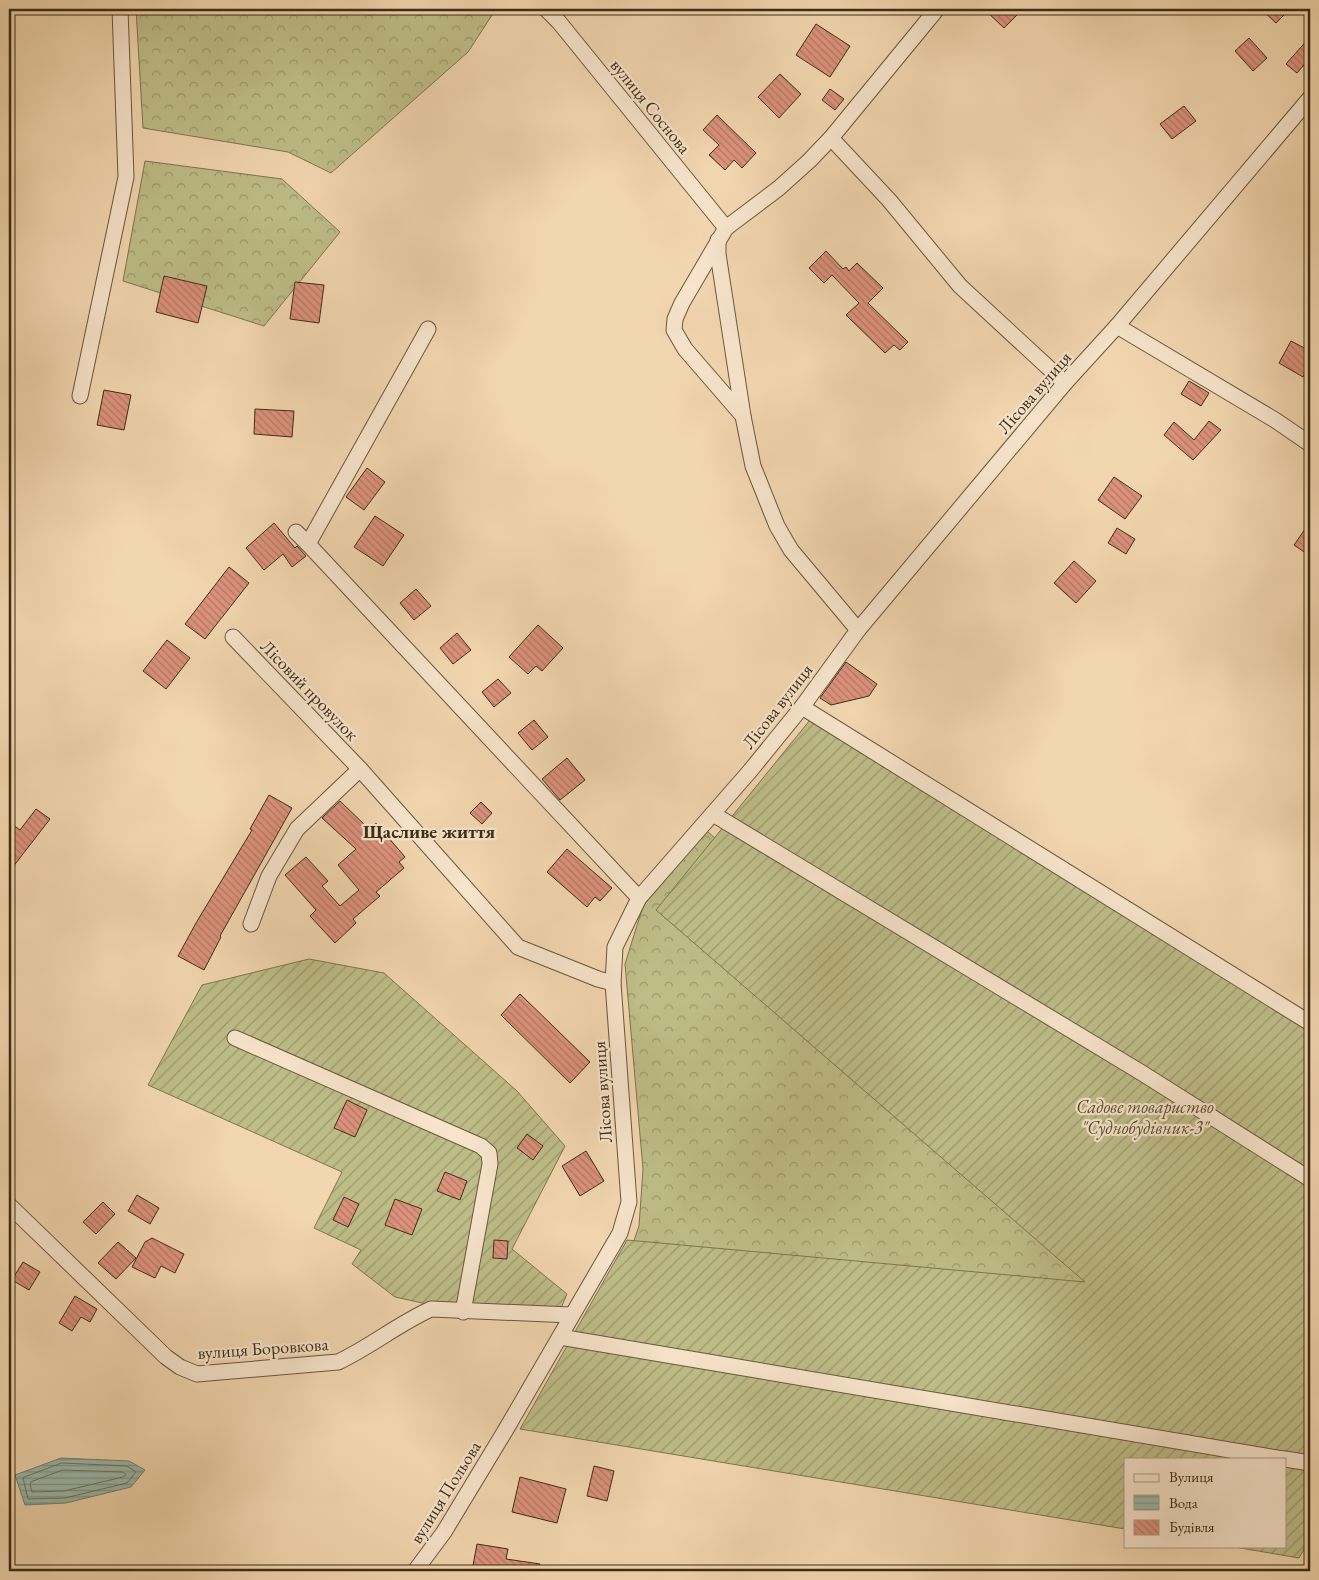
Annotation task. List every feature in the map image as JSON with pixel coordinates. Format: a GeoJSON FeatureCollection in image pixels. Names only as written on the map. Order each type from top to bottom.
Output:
{"type":"FeatureCollection","features":[{"type":"Feature","properties":{"kind":"street"},"geometry":{"type":"LineString","coordinates":[[80,396],[126,176],[120,9]]}},
{"type":"Feature","properties":{"kind":"street","name":"вулиця Соснова"},"geometry":{"type":"LineString","coordinates":[[546,9],[559,22],[722,234]]}},
{"type":"Feature","properties":{"kind":"street"},"geometry":{"type":"LineString","coordinates":[[743,416],[685,349],[674,330],[675,319],[682,303],[722,234],[809,161],[831,138],[938,9]]}},
{"type":"Feature","properties":{"kind":"street","name":"Лісова вулиця"},"geometry":{"type":"LineString","coordinates":[[505,1432],[620,1233],[629,1202],[613,983],[615,947],[639,898],[750,771],[802,707],[858,630],[1065,382],[1118,326],[1310,98]]}},
{"type":"Feature","properties":{"kind":"street"},"geometry":{"type":"LineString","coordinates":[[831,138],[889,200],[960,286],[1065,382]]}},
{"type":"Feature","properties":{"kind":"street"},"geometry":{"type":"LineString","coordinates":[[722,234],[718,254],[743,416],[754,466],[777,526],[791,550],[858,630]]}},
{"type":"Feature","properties":{"kind":"street"},"geometry":{"type":"LineString","coordinates":[[1118,326],[1275,420],[1310,444]]}},
{"type":"Feature","properties":{"kind":"street"},"geometry":{"type":"LineString","coordinates":[[308,544],[428,329]]}},
{"type":"Feature","properties":{"kind":"street"},"geometry":{"type":"LineString","coordinates":[[296,532],[639,898]]}},
{"type":"Feature","properties":{"kind":"street","name":"Лісовий провулок"},"geometry":{"type":"LineString","coordinates":[[233,638],[360,769],[518,947],[613,983]]}},
{"type":"Feature","properties":{"kind":"street"},"geometry":{"type":"LineString","coordinates":[[802,707],[1310,1023]]}},
{"type":"Feature","properties":{"kind":"street"},"geometry":{"type":"LineString","coordinates":[[250,924],[269,876],[297,829],[360,769]]}},
{"type":"Feature","properties":{"kind":"street"},"geometry":{"type":"LineString","coordinates":[[713,814],[1142,1073],[1310,1179]]}},
{"type":"Feature","properties":{"kind":"street"},"geometry":{"type":"LineString","coordinates":[[235,1038],[481,1146],[488,1153],[490,1164],[464,1312]]}},
{"type":"Feature","properties":{"kind":"street","name":"вулиця Боровкова"},"geometry":{"type":"LineString","coordinates":[[9,1205],[166,1357],[180,1368],[197,1374],[338,1362],[357,1354],[413,1317],[431,1309],[464,1312],[571,1315]]}},
{"type":"Feature","properties":{"kind":"street"},"geometry":{"type":"LineString","coordinates":[[560,1337],[1278,1458]]}},
{"type":"Feature","properties":{"kind":"street","name":"вулиця Польова"},"geometry":{"type":"LineString","coordinates":[[415,1571],[444,1532],[505,1432]]}},
{"type":"Feature","properties":{"kind":"street"},"geometry":{"type":"LineString","coordinates":[[1286,1459],[1310,1463]]}},
{"type":"Feature","properties":{"kind":"green space"},"geometry":{"type":"Polygon","coordinates":[[[136,9],[496,9],[468,52],[331,173],[288,152],[143,128],[136,9]]]}},
{"type":"Feature","properties":{"kind":"green space"},"geometry":{"type":"Polygon","coordinates":[[[145,161],[282,179],[340,232],[264,326],[123,281],[145,161]]]}},
{"type":"Feature","properties":{"kind":"green space","name":"Садове товариство \"Суднобудівник-3\""},"geometry":{"type":"Polygon","coordinates":[[[810,720],[1310,1025],[1310,1539],[1299,1558],[1241,1548],[1286,1548],[1286,1458],[1124,1458],[1124,1529],[520,1429],[627,1240],[1085,1282],[656,910],[810,720]]]}},
{"type":"Feature","properties":{"kind":"green space"},"geometry":{"type":"Polygon","coordinates":[[[707,831],[1282,1344],[625,1267],[639,1226],[643,1169],[625,964],[643,906],[707,831]]]}},
{"type":"Feature","properties":{"kind":"green space"},"geometry":{"type":"Polygon","coordinates":[[[309,959],[384,973],[517,1091],[565,1146],[512,1249],[567,1294],[558,1315],[463,1312],[395,1297],[352,1264],[361,1250],[314,1228],[342,1172],[148,1085],[202,985],[309,959]]]}},
{"type":"Feature","properties":{"kind":"water"},"geometry":{"type":"Polygon","coordinates":[[[61,1458],[129,1461],[145,1470],[131,1487],[66,1503],[25,1505],[15,1475],[61,1458]]]}},
{"type":"Feature","properties":{"kind":"building"},"geometry":{"type":"Polygon","coordinates":[[[984,9],[1023,9],[1004,28],[984,9]]]}},
{"type":"Feature","properties":{"kind":"building"},"geometry":{"type":"Polygon","coordinates":[[[1261,9],[1290,9],[1276,23],[1261,9]]]}},
{"type":"Feature","properties":{"kind":"building"},"geometry":{"type":"Polygon","coordinates":[[[816,24],[850,46],[830,77],[796,55],[816,24]]]}},
{"type":"Feature","properties":{"kind":"building"},"geometry":{"type":"Polygon","coordinates":[[[1310,37],[1310,58],[1297,73],[1286,64],[1310,37]]]}},
{"type":"Feature","properties":{"kind":"building"},"geometry":{"type":"Polygon","coordinates":[[[1249,38],[1267,58],[1253,71],[1235,51],[1249,38]]]}},
{"type":"Feature","properties":{"kind":"building"},"geometry":{"type":"Polygon","coordinates":[[[780,74],[801,94],[779,118],[758,97],[780,74]]]}},
{"type":"Feature","properties":{"kind":"building"},"geometry":{"type":"Polygon","coordinates":[[[830,89],[844,99],[835,110],[822,100],[830,89]]]}},
{"type":"Feature","properties":{"kind":"building"},"geometry":{"type":"Polygon","coordinates":[[[1184,106],[1196,121],[1172,139],[1160,124],[1184,106]]]}},
{"type":"Feature","properties":{"kind":"building"},"geometry":{"type":"Polygon","coordinates":[[[717,115],[756,153],[742,168],[734,160],[725,170],[709,155],[719,145],[703,130],[717,115]]]}},
{"type":"Feature","properties":{"kind":"building"},"geometry":{"type":"Polygon","coordinates":[[[826,251],[843,269],[846,267],[849,271],[857,263],[883,288],[868,303],[908,342],[900,350],[894,345],[885,353],[846,315],[859,303],[832,275],[824,283],[809,268],[826,251]]]}},
{"type":"Feature","properties":{"kind":"building"},"geometry":{"type":"Polygon","coordinates":[[[164,276],[207,286],[198,323],[156,312],[164,276]]]}},
{"type":"Feature","properties":{"kind":"building"},"geometry":{"type":"Polygon","coordinates":[[[295,282],[324,285],[319,323],[290,319],[295,282]]]}},
{"type":"Feature","properties":{"kind":"building"},"geometry":{"type":"Polygon","coordinates":[[[1291,341],[1310,351],[1310,364],[1303,377],[1279,363],[1291,341]]]}},
{"type":"Feature","properties":{"kind":"building"},"geometry":{"type":"Polygon","coordinates":[[[1189,381],[1209,393],[1201,406],[1181,394],[1189,381]]]}},
{"type":"Feature","properties":{"kind":"building"},"geometry":{"type":"Polygon","coordinates":[[[104,390],[131,395],[124,430],[97,425],[104,390]]]}},
{"type":"Feature","properties":{"kind":"building"},"geometry":{"type":"Polygon","coordinates":[[[255,409],[294,411],[292,437],[254,434],[255,409]]]}},
{"type":"Feature","properties":{"kind":"building"},"geometry":{"type":"Polygon","coordinates":[[[1209,421],[1221,430],[1193,460],[1164,435],[1174,422],[1194,440],[1209,421]]]}},
{"type":"Feature","properties":{"kind":"building"},"geometry":{"type":"Polygon","coordinates":[[[367,468],[385,482],[364,510],[346,497],[367,468]]]}},
{"type":"Feature","properties":{"kind":"building"},"geometry":{"type":"Polygon","coordinates":[[[1114,477],[1142,496],[1125,519],[1098,500],[1114,477]]]}},
{"type":"Feature","properties":{"kind":"building"},"geometry":{"type":"Polygon","coordinates":[[[375,516],[404,535],[383,566],[354,547],[375,516]]]}},
{"type":"Feature","properties":{"kind":"building"},"geometry":{"type":"Polygon","coordinates":[[[1310,522],[1310,556],[1294,545],[1310,522]]]}},
{"type":"Feature","properties":{"kind":"building"},"geometry":{"type":"Polygon","coordinates":[[[274,523],[295,548],[297,546],[306,556],[292,567],[283,554],[264,570],[246,548],[274,523]]]}},
{"type":"Feature","properties":{"kind":"building"},"geometry":{"type":"Polygon","coordinates":[[[1117,528],[1135,539],[1126,554],[1108,543],[1117,528]]]}},
{"type":"Feature","properties":{"kind":"building"},"geometry":{"type":"Polygon","coordinates":[[[1074,561],[1096,581],[1076,603],[1054,583],[1074,561]]]}},
{"type":"Feature","properties":{"kind":"building"},"geometry":{"type":"Polygon","coordinates":[[[229,567],[249,583],[205,639],[185,624],[229,567]]]}},
{"type":"Feature","properties":{"kind":"building"},"geometry":{"type":"Polygon","coordinates":[[[416,589],[431,606],[414,620],[400,603],[416,589]]]}},
{"type":"Feature","properties":{"kind":"building"},"geometry":{"type":"Polygon","coordinates":[[[538,625],[563,648],[542,671],[536,666],[528,674],[509,657],[538,625]]]}},
{"type":"Feature","properties":{"kind":"building"},"geometry":{"type":"Polygon","coordinates":[[[457,633],[471,650],[453,664],[440,648],[457,633]]]}},
{"type":"Feature","properties":{"kind":"building"},"geometry":{"type":"Polygon","coordinates":[[[167,640],[190,658],[166,689],[143,671],[167,640]]]}},
{"type":"Feature","properties":{"kind":"building"},"geometry":{"type":"Polygon","coordinates":[[[846,662],[877,684],[869,696],[831,705],[820,698],[846,662]]]}},
{"type":"Feature","properties":{"kind":"building"},"geometry":{"type":"Polygon","coordinates":[[[498,679],[511,693],[494,707],[482,692],[498,679]]]}},
{"type":"Feature","properties":{"kind":"building"},"geometry":{"type":"Polygon","coordinates":[[[534,720],[548,737],[532,750],[518,733],[534,720]]]}},
{"type":"Feature","properties":{"kind":"building"},"geometry":{"type":"Polygon","coordinates":[[[567,758],[585,780],[560,800],[542,779],[567,758]]]}},
{"type":"Feature","properties":{"kind":"building"},"geometry":{"type":"Polygon","coordinates":[[[269,795],[292,808],[220,936],[204,970],[178,956],[252,830],[250,829],[269,795]]]}},
{"type":"Feature","properties":{"kind":"building"},"geometry":{"type":"Polygon","coordinates":[[[340,801],[369,829],[376,823],[405,857],[399,862],[404,868],[376,892],[380,896],[353,919],[356,923],[335,943],[310,916],[316,910],[285,875],[306,857],[328,881],[322,886],[340,906],[359,890],[338,865],[356,849],[322,818],[340,801]]]}},
{"type":"Feature","properties":{"kind":"building"},"geometry":{"type":"Polygon","coordinates":[[[481,802],[492,813],[482,824],[470,813],[481,802]]]}},
{"type":"Feature","properties":{"kind":"building"},"geometry":{"type":"Polygon","coordinates":[[[36,809],[50,819],[9,872],[9,822],[20,830],[36,809]]]}},
{"type":"Feature","properties":{"kind":"building"},"geometry":{"type":"Polygon","coordinates":[[[567,849],[612,888],[600,901],[595,897],[587,907],[547,872],[567,849]]]}},
{"type":"Feature","properties":{"kind":"building"},"geometry":{"type":"Polygon","coordinates":[[[520,994],[590,1062],[570,1083],[501,1015],[520,994]]]}},
{"type":"Feature","properties":{"kind":"building"},"geometry":{"type":"Polygon","coordinates":[[[347,1100],[367,1110],[355,1137],[334,1128],[347,1100]]]}},
{"type":"Feature","properties":{"kind":"building"},"geometry":{"type":"Polygon","coordinates":[[[527,1134],[543,1146],[533,1160],[517,1148],[527,1134]]]}},
{"type":"Feature","properties":{"kind":"building"},"geometry":{"type":"Polygon","coordinates":[[[586,1151],[604,1181],[580,1196],[562,1166],[586,1151]]]}},
{"type":"Feature","properties":{"kind":"building"},"geometry":{"type":"Polygon","coordinates":[[[445,1172],[467,1181],[460,1200],[437,1191],[445,1172]]]}},
{"type":"Feature","properties":{"kind":"building"},"geometry":{"type":"Polygon","coordinates":[[[137,1195],[159,1208],[150,1224],[128,1211],[137,1195]]]}},
{"type":"Feature","properties":{"kind":"building"},"geometry":{"type":"Polygon","coordinates":[[[344,1197],[359,1204],[348,1227],[333,1220],[344,1197]]]}},
{"type":"Feature","properties":{"kind":"building"},"geometry":{"type":"Polygon","coordinates":[[[395,1199],[422,1209],[412,1235],[385,1225],[395,1199]]]}},
{"type":"Feature","properties":{"kind":"building"},"geometry":{"type":"Polygon","coordinates":[[[103,1202],[115,1214],[96,1234],[83,1222],[103,1202]]]}},
{"type":"Feature","properties":{"kind":"building"},"geometry":{"type":"Polygon","coordinates":[[[152,1238],[184,1254],[175,1273],[161,1266],[155,1278],[132,1267],[145,1242],[152,1238]]]}},
{"type":"Feature","properties":{"kind":"building"},"geometry":{"type":"Polygon","coordinates":[[[494,1240],[508,1241],[507,1259],[493,1258],[494,1240]]]}},
{"type":"Feature","properties":{"kind":"building"},"geometry":{"type":"Polygon","coordinates":[[[118,1242],[136,1258],[116,1279],[98,1263],[118,1242]]]}},
{"type":"Feature","properties":{"kind":"building"},"geometry":{"type":"Polygon","coordinates":[[[23,1262],[40,1272],[29,1290],[12,1280],[23,1262]]]}},
{"type":"Feature","properties":{"kind":"building"},"geometry":{"type":"Polygon","coordinates":[[[75,1296],[97,1309],[90,1322],[81,1317],[72,1331],[59,1323],[75,1296]]]}},
{"type":"Feature","properties":{"kind":"building"},"geometry":{"type":"Polygon","coordinates":[[[594,1466],[614,1471],[607,1501],[587,1496],[594,1466]]]}},
{"type":"Feature","properties":{"kind":"building"},"geometry":{"type":"Polygon","coordinates":[[[520,1477],[566,1489],[557,1523],[512,1512],[520,1477]]]}},
{"type":"Feature","properties":{"kind":"building"},"geometry":{"type":"Polygon","coordinates":[[[477,1544],[508,1549],[506,1559],[540,1564],[539,1571],[472,1571],[477,1544]]]}},
{"type":"Feature","properties":{"kind":"district","name":"Щасливе життя"},"geometry":{"type":"Point","coordinates":[429,831]}}]}
